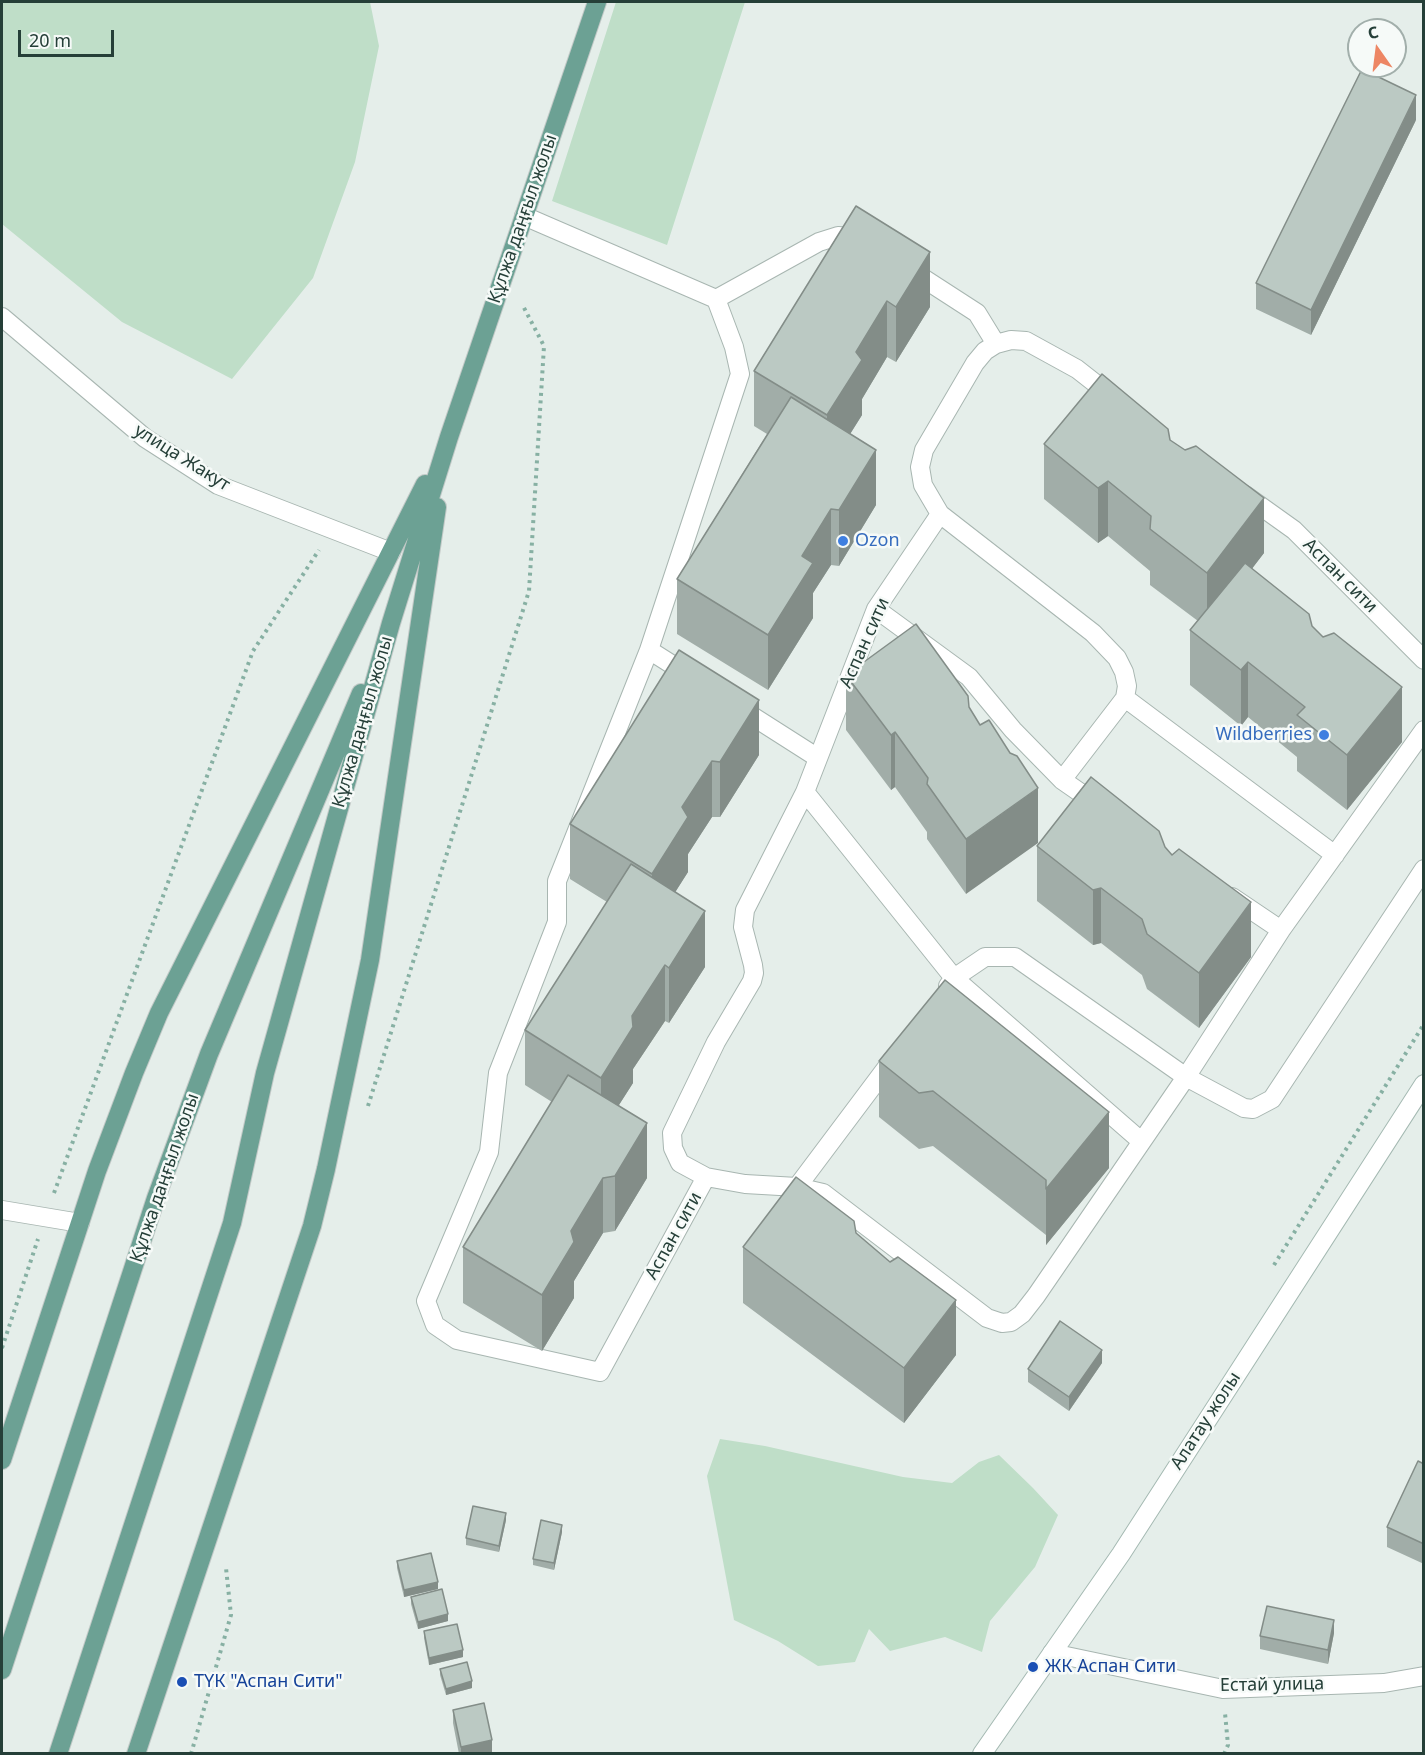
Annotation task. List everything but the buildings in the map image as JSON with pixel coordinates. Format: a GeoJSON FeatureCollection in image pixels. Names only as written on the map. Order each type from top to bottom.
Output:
{"type":"FeatureCollection","features":[{"type":"Feature","properties":{"kind":"main road","name":"Құлжа даңғыл жолы"},"geometry":{"type":"LineString","coordinates":[[448,437],[597,2]]}},
{"type":"Feature","properties":{"kind":"main road"},"geometry":{"type":"LineString","coordinates":[[2,1460],[121,1106],[159,1013],[448,437]]}},
{"type":"Feature","properties":{"kind":"main road"},"geometry":{"type":"LineString","coordinates":[[391,623],[448,437]]}},
{"type":"Feature","properties":{"kind":"main road"},"geometry":{"type":"LineString","coordinates":[[136,1754],[312,1226],[326,1169],[370,960],[426,571],[448,437]]}},
{"type":"Feature","properties":{"kind":"main road","name":"Құлжа даңғыл жолы"},"geometry":{"type":"LineString","coordinates":[[2,1670],[156,1198],[209,1054],[391,623]]}},
{"type":"Feature","properties":{"kind":"main road","name":"Құлжа даңғыл жолы"},"geometry":{"type":"LineString","coordinates":[[58,1754],[232,1222],[265,1073],[391,623]]}},
{"type":"Feature","properties":{"kind":"street"},"geometry":{"type":"LineString","coordinates":[[524,216],[716,299],[734,347],[740,374],[649,650],[818,758]]}},
{"type":"Feature","properties":{"kind":"street"},"geometry":{"type":"LineString","coordinates":[[716,299],[819,242],[838,236],[860,237],[879,250]]}},
{"type":"Feature","properties":{"kind":"street"},"geometry":{"type":"LineString","coordinates":[[899,262],[977,313],[996,344]]}},
{"type":"Feature","properties":{"kind":"street","name":"улица Жакут"},"geometry":{"type":"LineString","coordinates":[[2,317],[145,438],[218,485],[391,552]]}},
{"type":"Feature","properties":{"kind":"street"},"geometry":{"type":"LineString","coordinates":[[1062,780],[1125,698],[1127,686],[1124,672],[1117,658],[1093,633],[940,514],[923,485],[920,467],[924,450],[975,363],[985,351],[996,344],[1011,340],[1026,341],[1077,369],[1131,412]]}},
{"type":"Feature","properties":{"kind":"street","name":"Аспан сити"},"geometry":{"type":"LineString","coordinates":[[1236,488],[1294,530],[1424,660]]}},
{"type":"Feature","properties":{"kind":"street","name":"Аспан сити"},"geometry":{"type":"LineString","coordinates":[[649,650],[557,881],[557,922],[498,1073],[489,1152],[426,1301],[435,1325],[457,1340],[600,1372],[706,1177],[680,1163],[674,1148],[672,1133],[716,1042],[752,981],[753,965],[743,927],[745,910],[805,792],[876,609],[940,514]]}},
{"type":"Feature","properties":{"kind":"street"},"geometry":{"type":"LineString","coordinates":[[876,609],[969,677],[1013,730],[1062,780],[1110,813]]}},
{"type":"Feature","properties":{"kind":"street"},"geometry":{"type":"LineString","coordinates":[[1125,698],[1335,855]]}},
{"type":"Feature","properties":{"kind":"street"},"geometry":{"type":"LineString","coordinates":[[706,1177],[745,1184],[797,1187],[823,1194],[987,1318],[1002,1323],[1011,1322],[1022,1314],[1036,1296],[1186,1077],[1281,930],[1424,730]]}},
{"type":"Feature","properties":{"kind":"street"},"geometry":{"type":"LineString","coordinates":[[805,792],[954,978],[1141,1141]]}},
{"type":"Feature","properties":{"kind":"street"},"geometry":{"type":"LineString","coordinates":[[940,997],[954,978],[985,957],[1015,957],[1186,1077],[1244,1108],[1253,1109],[1272,1099],[1424,869]]}},
{"type":"Feature","properties":{"kind":"street"},"geometry":{"type":"LineString","coordinates":[[1215,884],[1281,930]]}},
{"type":"Feature","properties":{"kind":"street"},"geometry":{"type":"LineString","coordinates":[[797,1187],[904,1045]]}},
{"type":"Feature","properties":{"kind":"street","name":"Алатау жолы"},"geometry":{"type":"LineString","coordinates":[[982,1754],[1121,1554],[1424,1084]]}},
{"type":"Feature","properties":{"kind":"street"},"geometry":{"type":"LineString","coordinates":[[2,1210],[80,1223]]}},
{"type":"Feature","properties":{"kind":"street","name":"Естай улица"},"geometry":{"type":"LineString","coordinates":[[1052,1653],[1223,1689],[1383,1683],[1424,1676]]}},
{"type":"Feature","properties":{"kind":"path"},"geometry":{"type":"LineString","coordinates":[[364,1117],[529,591],[544,345],[505,272]]}},
{"type":"Feature","properties":{"kind":"path"},"geometry":{"type":"LineString","coordinates":[[2,1348],[45,1217],[253,651],[332,529]]}},
{"type":"Feature","properties":{"kind":"path"},"geometry":{"type":"LineString","coordinates":[[191,1754],[231,1615],[225,1562]]}},
{"type":"Feature","properties":{"kind":"path"},"geometry":{"type":"LineString","coordinates":[[1223,1689],[1228,1745],[1224,1754]]}},
{"type":"Feature","properties":{"kind":"green space"},"geometry":{"type":"Polygon","coordinates":[[[2,2],[370,2],[379,46],[355,162],[313,278],[232,379],[122,322],[2,224],[2,2]]]}},
{"type":"Feature","properties":{"kind":"green space"},"geometry":{"type":"Polygon","coordinates":[[[616,2],[745,2],[667,245],[552,201],[616,2]]]}},
{"type":"Feature","properties":{"kind":"green space"},"geometry":{"type":"Polygon","coordinates":[[[720,1439],[765,1446],[903,1477],[952,1483],[979,1462],[999,1455],[1058,1515],[1035,1567],[990,1621],[982,1652],[945,1637],[890,1651],[869,1629],[855,1662],[818,1666],[778,1641],[734,1620],[707,1476],[720,1439]]]}},
{"type":"Feature","properties":{"kind":"place","name":"Ozon"},"geometry":{"type":"Point","coordinates":[843,541]}},
{"type":"Feature","properties":{"kind":"place","name":"Wildberries"},"geometry":{"type":"Point","coordinates":[1324,735]}},
{"type":"Feature","properties":{"kind":"place","name":"ЖК Аспан Сити"},"geometry":{"type":"Point","coordinates":[1033,1667]}},
{"type":"Feature","properties":{"kind":"place","name":"ТҮК \"Аспан Сити\""},"geometry":{"type":"Point","coordinates":[182,1682]}}]}
